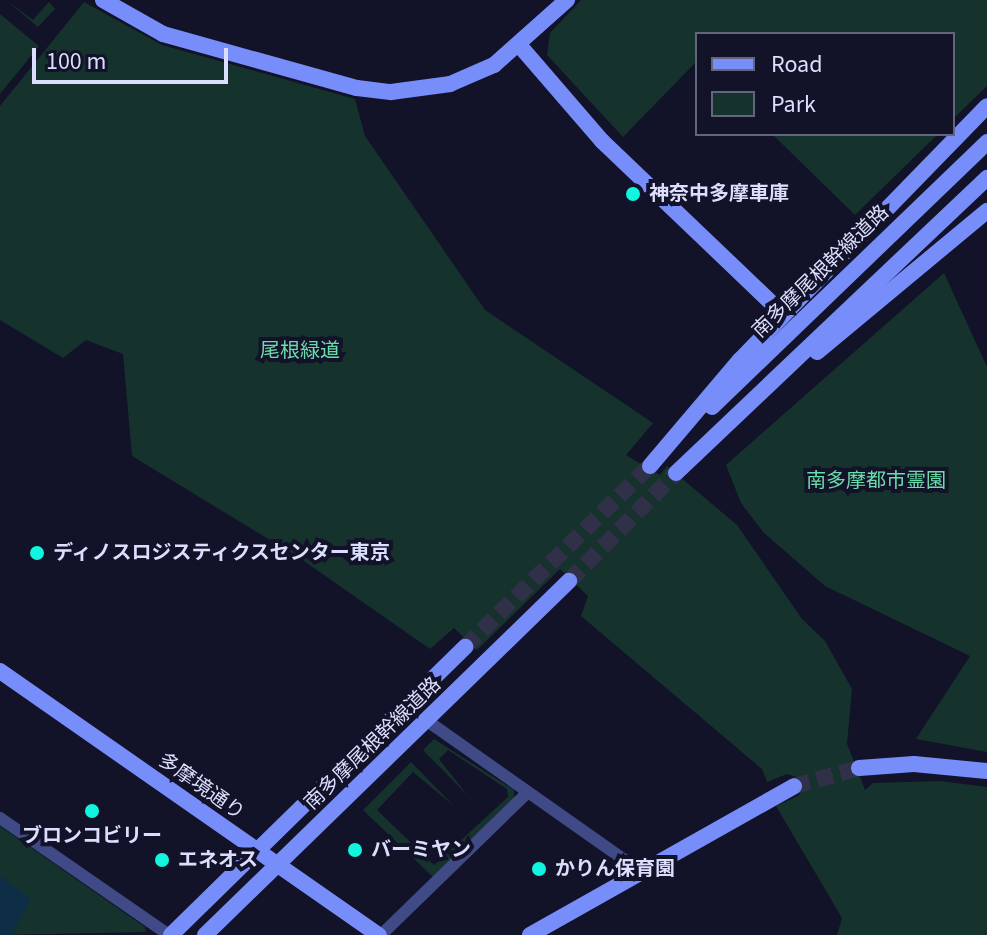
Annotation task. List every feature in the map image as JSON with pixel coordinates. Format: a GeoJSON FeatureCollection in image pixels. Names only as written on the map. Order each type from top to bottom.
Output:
{"type":"FeatureCollection","features":[{"type":"Feature","properties":{"kind":"main road"},"geometry":{"type":"LineString","coordinates":[[103,0],[163,34],[368,90],[411,91],[450,84],[494,65],[520,46],[567,0]]}},
{"type":"Feature","properties":{"kind":"main road"},"geometry":{"type":"LineString","coordinates":[[520,46],[602,141],[783,314],[987,106]]}},
{"type":"Feature","properties":{"kind":"main road","name":"南多摩尾根幹線道路"},"geometry":{"type":"LineString","coordinates":[[783,314],[650,466],[987,142]]}},
{"type":"Feature","properties":{"kind":"main road"},"geometry":{"type":"LineString","coordinates":[[676,473],[987,178]]}},
{"type":"Feature","properties":{"kind":"main road"},"geometry":{"type":"LineString","coordinates":[[714,437],[987,211]]}},
{"type":"Feature","properties":{"kind":"main road","name":"南多摩尾根幹線道路"},"geometry":{"type":"LineString","coordinates":[[205,935],[569,581]]}},
{"type":"Feature","properties":{"kind":"main road","name":"南多摩尾根幹線道路"},"geometry":{"type":"LineString","coordinates":[[170,935],[465,647]]}},
{"type":"Feature","properties":{"kind":"main road","name":"多摩境通り"},"geometry":{"type":"LineString","coordinates":[[0,671],[380,935]]}},
{"type":"Feature","properties":{"kind":"main road"},"geometry":{"type":"LineString","coordinates":[[859,768],[914,764],[987,771]]}},
{"type":"Feature","properties":{"kind":"main road"},"geometry":{"type":"LineString","coordinates":[[530,935],[794,786]]}},
{"type":"Feature","properties":{"kind":"street"},"geometry":{"type":"LineString","coordinates":[[426,720],[640,871]]}},
{"type":"Feature","properties":{"kind":"street"},"geometry":{"type":"LineString","coordinates":[[380,935],[528,792]]}},
{"type":"Feature","properties":{"kind":"street"},"geometry":{"type":"LineString","coordinates":[[0,818],[170,935]]}},
{"type":"Feature","properties":{"kind":"green space"},"geometry":{"type":"Polygon","coordinates":[[[6,0],[33,20],[49,2],[55,9],[38,27],[6,0]]]}},
{"type":"Feature","properties":{"kind":"green space"},"geometry":{"type":"Polygon","coordinates":[[[581,0],[987,0],[987,86],[955,117],[955,32],[695,32],[695,63],[623,137],[547,55],[550,33],[581,0]]]}},
{"type":"Feature","properties":{"kind":"green space","name":"尾根緑道"},"geometry":{"type":"Polygon","coordinates":[[[84,2],[162,45],[355,99],[365,136],[485,310],[653,423],[626,455],[660,475],[667,466],[737,525],[802,619],[825,641],[852,689],[847,744],[865,790],[873,783],[940,781],[987,787],[987,935],[837,935],[842,918],[776,806],[798,796],[802,790],[797,777],[787,774],[767,782],[762,769],[581,616],[588,596],[560,569],[477,650],[454,628],[430,649],[301,559],[132,456],[123,354],[86,340],[63,358],[0,320],[0,106],[84,2]]]}},
{"type":"Feature","properties":{"kind":"green space"},"geometry":{"type":"Polygon","coordinates":[[[0,14],[39,46],[0,94],[0,14]]]}},
{"type":"Feature","properties":{"kind":"green space"},"geometry":{"type":"Polygon","coordinates":[[[774,136],[936,136],[855,215],[774,136]]]}},
{"type":"Feature","properties":{"kind":"green space","name":"南多摩都市霊園"},"geometry":{"type":"Polygon","coordinates":[[[944,273],[987,367],[987,752],[916,739],[970,656],[825,586],[763,532],[741,503],[726,465],[944,273]]]}},
{"type":"Feature","properties":{"kind":"green space"},"geometry":{"type":"Polygon","coordinates":[[[434,739],[514,790],[514,799],[433,877],[363,810],[411,762],[455,807],[413,772],[377,810],[434,865],[508,797],[507,789],[448,750],[439,759],[468,796],[423,750],[434,739]]]}},
{"type":"Feature","properties":{"kind":"green space"},"geometry":{"type":"Polygon","coordinates":[[[0,826],[145,927],[146,932],[0,935],[0,826]]]}},
{"type":"Feature","properties":{"kind":"water"},"geometry":{"type":"Polygon","coordinates":[[[0,876],[31,899],[11,935],[0,935],[0,876]]]}},
{"type":"Feature","properties":{"kind":"tunnel"},"geometry":{"type":"LineString","coordinates":[[465,647],[650,466]]}},
{"type":"Feature","properties":{"kind":"tunnel"},"geometry":{"type":"LineString","coordinates":[[569,581],[676,473]]}},
{"type":"Feature","properties":{"kind":"tunnel"},"geometry":{"type":"LineString","coordinates":[[794,786],[859,768]]}},
{"type":"Feature","properties":{"kind":"place","name":"神奈中多摩車庫"},"geometry":{"type":"Point","coordinates":[633,194]}},
{"type":"Feature","properties":{"kind":"place","name":"ディノスロジスティクスセンター東京"},"geometry":{"type":"Point","coordinates":[37,553]}},
{"type":"Feature","properties":{"kind":"place","name":"ブロンコビリー"},"geometry":{"type":"Point","coordinates":[92,811]}},
{"type":"Feature","properties":{"kind":"place","name":"バーミヤン"},"geometry":{"type":"Point","coordinates":[355,850]}},
{"type":"Feature","properties":{"kind":"place","name":"エネオス"},"geometry":{"type":"Point","coordinates":[162,860]}},
{"type":"Feature","properties":{"kind":"place","name":"かりん保育園"},"geometry":{"type":"Point","coordinates":[539,869]}}]}
